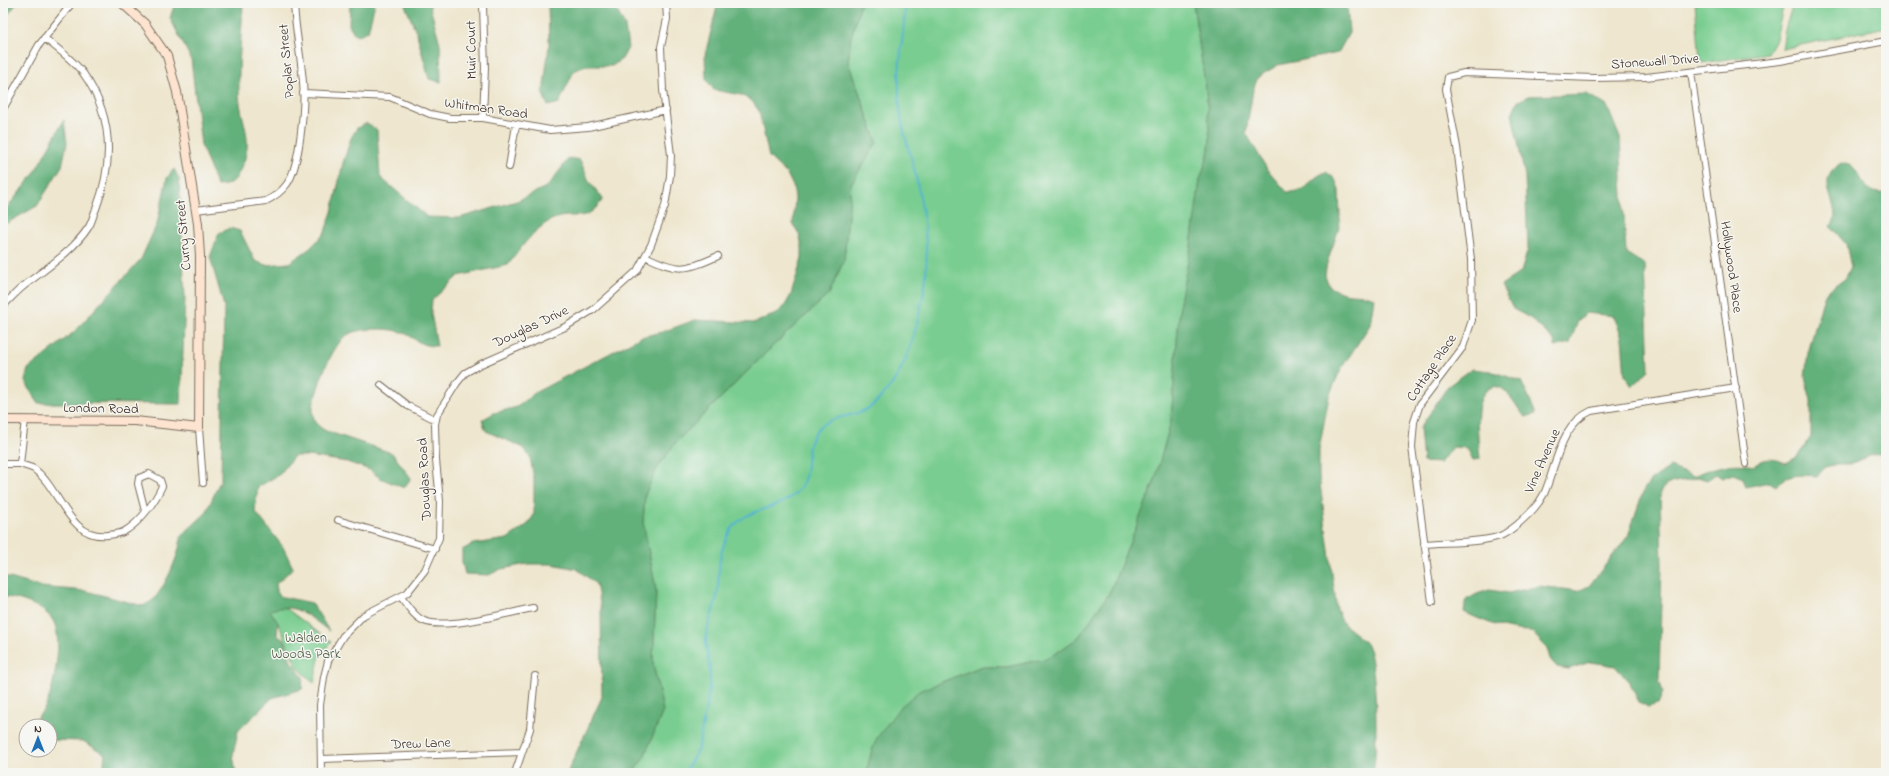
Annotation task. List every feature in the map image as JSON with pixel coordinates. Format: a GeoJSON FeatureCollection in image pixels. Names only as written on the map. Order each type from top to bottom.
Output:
{"type":"FeatureCollection","features":[{"type":"Feature","properties":{"kind":"street"},"geometry":{"type":"LineString","coordinates":[[3,110],[39,45],[72,3]]}},
{"type":"Feature","properties":{"kind":"street","name":"Curry Street"},"geometry":{"type":"LineString","coordinates":[[122,3],[145,24],[167,56],[177,92],[196,210],[200,256],[199,428],[203,483]]}},
{"type":"Feature","properties":{"kind":"street","name":"Poplar Street"},"geometry":{"type":"LineString","coordinates":[[196,210],[266,201],[274,197],[288,183],[298,151],[302,126],[303,93],[294,3]]}},
{"type":"Feature","properties":{"kind":"street","name":"Douglas Drive"},"geometry":{"type":"LineString","coordinates":[[436,420],[457,383],[465,374],[500,354],[565,327],[593,310],[637,271],[660,222],[665,206],[670,176],[671,155],[663,90],[661,47],[667,19],[666,3]]}},
{"type":"Feature","properties":{"kind":"street","name":"Muir Court"},"geometry":{"type":"LineString","coordinates":[[483,6],[485,68],[483,118]]}},
{"type":"Feature","properties":{"kind":"street"},"geometry":{"type":"LineString","coordinates":[[3,306],[23,286],[65,254],[88,228],[102,194],[108,167],[107,125],[93,90],[82,73],[68,57],[44,38]]}},
{"type":"Feature","properties":{"kind":"street","name":"Stonewall Drive"},"geometry":{"type":"LineString","coordinates":[[1448,100],[1446,89],[1448,77],[1464,73],[1593,78],[1646,77],[1734,65],[1780,61],[1886,41]]}},
{"type":"Feature","properties":{"kind":"street","name":"Hollywood Place"},"geometry":{"type":"LineString","coordinates":[[1691,72],[1746,464]]}},
{"type":"Feature","properties":{"kind":"street","name":"Whitman Road"},"geometry":{"type":"LineString","coordinates":[[303,93],[390,97],[430,114],[450,118],[483,118],[516,126],[550,130],[588,127],[666,110]]}},
{"type":"Feature","properties":{"kind":"street","name":"Cottage Place"},"geometry":{"type":"LineString","coordinates":[[1432,602],[1412,447],[1414,422],[1420,404],[1463,347],[1472,320],[1471,259],[1457,146],[1448,100]]}},
{"type":"Feature","properties":{"kind":"street"},"geometry":{"type":"LineString","coordinates":[[509,167],[516,126]]}},
{"type":"Feature","properties":{"kind":"street"},"geometry":{"type":"LineString","coordinates":[[645,256],[662,264],[684,268],[693,267],[718,256]]}},
{"type":"Feature","properties":{"kind":"street"},"geometry":{"type":"LineString","coordinates":[[382,385],[408,406],[436,420]]}},
{"type":"Feature","properties":{"kind":"street","name":"Vine Avenue"},"geometry":{"type":"LineString","coordinates":[[1424,544],[1492,538],[1510,530],[1527,516],[1543,494],[1564,440],[1575,422],[1582,415],[1591,411],[1736,388]]}},
{"type":"Feature","properties":{"kind":"street","name":"London Road"},"geometry":{"type":"LineString","coordinates":[[3,420],[135,421],[199,428]]}},
{"type":"Feature","properties":{"kind":"street"},"geometry":{"type":"LineString","coordinates":[[20,464],[25,420]]}},
{"type":"Feature","properties":{"kind":"street","name":"Douglas Road"},"geometry":{"type":"LineString","coordinates":[[401,596],[407,592],[425,570],[439,538],[440,501],[436,460],[436,420]]}},
{"type":"Feature","properties":{"kind":"street"},"geometry":{"type":"LineString","coordinates":[[3,464],[20,464],[33,468],[44,479],[73,522],[85,532],[101,536],[120,534],[135,524],[156,498],[162,486],[160,480],[149,474],[140,478],[138,484],[145,511]]}},
{"type":"Feature","properties":{"kind":"street"},"geometry":{"type":"LineString","coordinates":[[338,520],[435,549]]}},
{"type":"Feature","properties":{"kind":"street"},"geometry":{"type":"LineString","coordinates":[[321,773],[320,705],[328,661],[335,648],[352,626],[364,615],[378,606],[401,596],[413,613],[422,620],[432,623],[447,624],[533,608]]}},
{"type":"Feature","properties":{"kind":"street"},"geometry":{"type":"LineString","coordinates":[[515,773],[530,729],[536,676]]}},
{"type":"Feature","properties":{"kind":"street","name":"Drew Lane"},"geometry":{"type":"LineString","coordinates":[[321,760],[522,752]]}},
{"type":"Feature","properties":{"kind":"green space"},"geometry":{"type":"Polygon","coordinates":[[[3,3],[17,3],[3,21],[3,3]]]}},
{"type":"Feature","properties":{"kind":"green space"},"geometry":{"type":"Polygon","coordinates":[[[192,3],[243,3],[239,91],[241,111],[246,130],[247,148],[245,158],[237,177],[230,184],[222,186],[217,186],[201,145],[191,59],[170,18],[174,6],[192,3]]]}},
{"type":"Feature","properties":{"kind":"green space"},"geometry":{"type":"Polygon","coordinates":[[[350,3],[375,3],[368,31],[356,36],[349,25],[350,3]]]}},
{"type":"Feature","properties":{"kind":"green space"},"geometry":{"type":"Polygon","coordinates":[[[404,3],[429,3],[440,44],[441,82],[429,79],[416,31],[404,3]]]}},
{"type":"Feature","properties":{"kind":"green space"},"geometry":{"type":"Polygon","coordinates":[[[548,3],[613,3],[625,26],[628,48],[622,59],[612,66],[585,66],[574,71],[559,103],[548,106],[543,94],[549,45],[548,3]]]}},
{"type":"Feature","properties":{"kind":"green space"},"geometry":{"type":"Polygon","coordinates":[[[718,3],[861,3],[851,37],[848,62],[877,142],[851,184],[844,260],[829,294],[775,344],[676,442],[656,470],[645,495],[643,522],[656,590],[653,663],[663,711],[644,757],[633,773],[567,773],[602,697],[601,608],[596,584],[577,569],[552,564],[527,564],[501,569],[489,575],[465,574],[462,562],[462,550],[473,544],[507,539],[527,525],[534,515],[534,479],[530,457],[522,447],[486,431],[482,420],[494,413],[517,407],[536,392],[641,337],[662,332],[695,320],[754,323],[776,314],[784,307],[791,295],[802,258],[802,246],[799,234],[793,224],[795,198],[793,186],[787,174],[769,157],[759,111],[752,101],[741,95],[714,90],[706,79],[705,55],[718,3]]]}},
{"type":"Feature","properties":{"kind":"green space"},"geometry":{"type":"Polygon","coordinates":[[[861,3],[1193,3],[1206,89],[1210,141],[1208,155],[1200,180],[1191,246],[1180,302],[1171,421],[1155,480],[1110,592],[1078,638],[1055,654],[1044,659],[1007,667],[980,667],[919,691],[872,750],[866,773],[633,773],[644,757],[663,711],[653,663],[656,590],[643,522],[645,495],[656,470],[676,442],[775,344],[829,294],[844,260],[851,184],[877,142],[848,62],[851,37],[861,3]]]}},
{"type":"Feature","properties":{"kind":"green space"},"geometry":{"type":"Polygon","coordinates":[[[1193,3],[1347,3],[1349,33],[1338,53],[1278,65],[1258,77],[1253,90],[1246,133],[1267,169],[1287,192],[1304,188],[1315,178],[1326,172],[1335,179],[1339,190],[1339,228],[1327,263],[1325,275],[1329,286],[1337,290],[1345,293],[1365,295],[1374,298],[1370,325],[1341,369],[1329,396],[1319,449],[1319,476],[1337,610],[1345,625],[1366,643],[1371,657],[1376,709],[1376,747],[1373,773],[866,773],[877,738],[899,708],[919,691],[980,667],[1007,667],[1044,659],[1055,654],[1078,638],[1110,592],[1155,480],[1171,421],[1180,302],[1191,246],[1200,180],[1208,155],[1210,141],[1206,89],[1193,3]]]}},
{"type":"Feature","properties":{"kind":"green space"},"geometry":{"type":"Polygon","coordinates":[[[1695,3],[1784,3],[1776,39],[1768,53],[1702,63],[1700,59],[1695,3]]]}},
{"type":"Feature","properties":{"kind":"green space"},"geometry":{"type":"Polygon","coordinates":[[[1793,3],[1886,3],[1886,27],[1782,49],[1785,30],[1793,3]]]}},
{"type":"Feature","properties":{"kind":"green space"},"geometry":{"type":"Polygon","coordinates":[[[1587,94],[1607,106],[1620,138],[1626,253],[1645,265],[1649,370],[1632,386],[1625,376],[1622,338],[1614,316],[1586,313],[1578,321],[1570,343],[1555,347],[1554,340],[1530,318],[1513,309],[1501,285],[1521,272],[1528,249],[1525,176],[1512,114],[1517,102],[1528,96],[1587,94]]]}},
{"type":"Feature","properties":{"kind":"green space"},"geometry":{"type":"Polygon","coordinates":[[[64,120],[67,143],[62,166],[37,206],[7,223],[3,227],[3,213],[33,175],[64,120]]]}},
{"type":"Feature","properties":{"kind":"green space"},"geometry":{"type":"Polygon","coordinates":[[[367,123],[377,130],[380,177],[427,217],[459,218],[517,201],[548,186],[569,158],[580,160],[589,181],[603,199],[590,213],[579,216],[559,217],[544,224],[527,240],[508,265],[458,276],[432,300],[431,313],[437,346],[422,344],[398,331],[381,329],[354,332],[342,339],[330,358],[320,380],[313,406],[314,420],[326,431],[392,453],[411,478],[404,488],[380,478],[370,470],[347,462],[308,456],[294,456],[280,474],[258,487],[255,511],[283,547],[293,568],[276,584],[278,596],[312,603],[329,631],[309,616],[295,609],[279,608],[270,610],[278,623],[277,635],[285,641],[291,662],[303,677],[302,689],[272,698],[238,731],[233,755],[236,773],[103,773],[105,754],[83,741],[58,740],[58,718],[37,718],[48,701],[54,680],[58,644],[57,633],[52,619],[47,613],[25,601],[3,597],[3,576],[41,587],[86,591],[143,606],[154,599],[159,593],[172,569],[181,536],[206,513],[221,479],[224,306],[210,257],[219,233],[230,228],[240,231],[255,261],[266,265],[289,263],[309,249],[324,234],[332,212],[343,163],[351,138],[357,128],[367,123]]]}},
{"type":"Feature","properties":{"kind":"green space"},"geometry":{"type":"Polygon","coordinates":[[[1841,163],[1852,167],[1866,186],[1873,192],[1886,193],[1886,454],[1872,455],[1851,464],[1837,464],[1825,467],[1817,476],[1800,475],[1790,477],[1776,486],[1769,482],[1746,487],[1743,478],[1733,474],[1722,478],[1716,474],[1707,480],[1698,477],[1672,483],[1660,492],[1662,566],[1659,680],[1663,692],[1658,704],[1648,707],[1639,702],[1629,682],[1615,666],[1590,662],[1569,669],[1557,667],[1550,659],[1547,648],[1531,631],[1522,631],[1496,625],[1464,612],[1466,600],[1489,590],[1509,593],[1539,586],[1578,591],[1589,586],[1628,536],[1644,489],[1651,480],[1670,467],[1693,476],[1722,466],[1737,464],[1753,466],[1761,461],[1769,459],[1786,463],[1797,457],[1811,437],[1811,400],[1805,377],[1808,353],[1822,303],[1826,292],[1845,279],[1851,267],[1846,244],[1831,227],[1835,215],[1828,187],[1828,181],[1834,169],[1841,163]]]}},
{"type":"Feature","properties":{"kind":"green space"},"geometry":{"type":"Polygon","coordinates":[[[174,169],[179,179],[185,298],[181,404],[38,403],[25,381],[28,369],[74,332],[141,259],[157,224],[167,178],[174,169]]]}},
{"type":"Feature","properties":{"kind":"green space"},"geometry":{"type":"Polygon","coordinates":[[[1472,369],[1490,371],[1521,381],[1536,414],[1525,417],[1510,396],[1502,388],[1493,387],[1486,391],[1481,398],[1479,408],[1478,430],[1480,459],[1473,460],[1467,448],[1452,447],[1440,463],[1423,462],[1420,428],[1448,386],[1472,369]]]}},
{"type":"Feature","properties":{"kind":"green space","name":"Walden Woods Park"},"geometry":{"type":"Polygon","coordinates":[[[283,606],[331,642],[319,659],[314,683],[297,667],[278,623],[270,610],[283,606]]]}},
{"type":"Feature","properties":{"kind":"waterway"},"geometry":{"type":"LineString","coordinates":[[684,773],[698,748],[707,704],[710,671],[706,637],[717,596],[722,549],[728,535],[735,525],[743,518],[783,502],[800,488],[806,474],[808,451],[812,437],[817,430],[826,422],[864,411],[878,401],[899,374],[913,339],[925,288],[926,250],[921,201],[900,109],[899,69],[906,3]]}}]}
